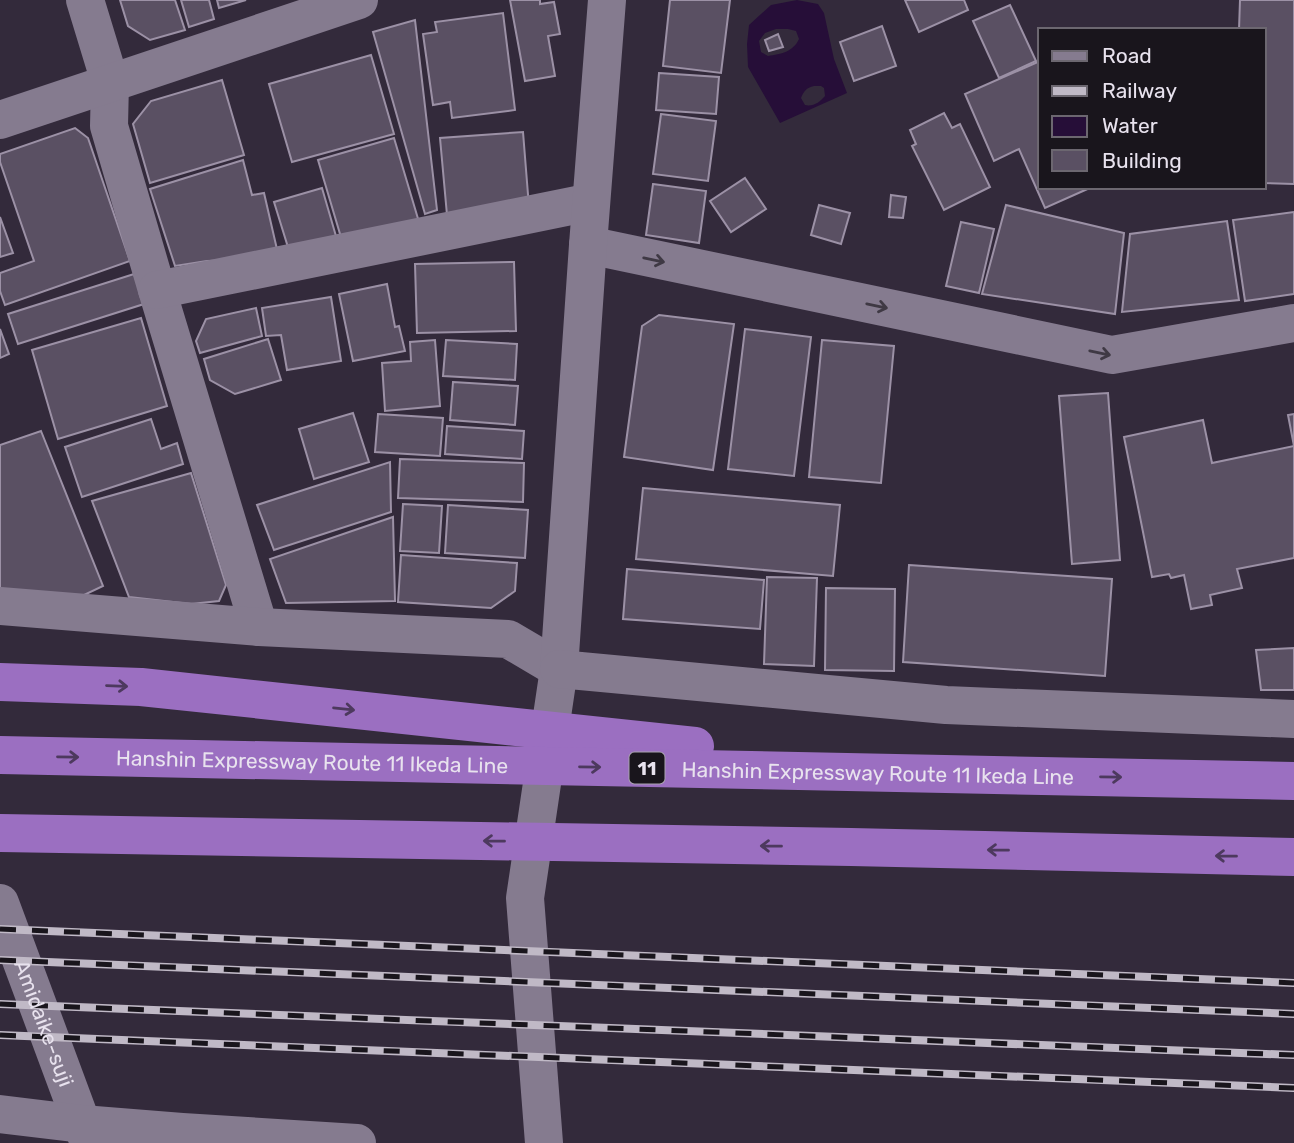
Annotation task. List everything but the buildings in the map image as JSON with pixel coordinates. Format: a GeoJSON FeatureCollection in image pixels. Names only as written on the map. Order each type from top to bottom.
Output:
{"type":"FeatureCollection","features":[{"type":"Feature","properties":{"kind":"highway","name":"11"},"geometry":{"type":"LineString","coordinates":[[0,682],[141,687],[693,746],[838,771]]}},
{"type":"Feature","properties":{"kind":"highway","name":"Hanshin Expressway Route 11 Ikeda Line"},"geometry":{"type":"LineString","coordinates":[[0,755],[1294,781]]}},
{"type":"Feature","properties":{"kind":"highway"},"geometry":{"type":"LineString","coordinates":[[0,833],[1294,857]]}},
{"type":"Feature","properties":{"kind":"street"},"geometry":{"type":"LineString","coordinates":[[85,0],[110,82],[109,127],[260,627]]}},
{"type":"Feature","properties":{"kind":"street"},"geometry":{"type":"LineString","coordinates":[[0,120],[359,0]]}},
{"type":"Feature","properties":{"kind":"street"},"geometry":{"type":"LineString","coordinates":[[544,1143],[525,898],[559,669],[587,245],[607,0]]}},
{"type":"Feature","properties":{"kind":"street"},"geometry":{"type":"LineString","coordinates":[[157,290],[591,202]]}},
{"type":"Feature","properties":{"kind":"street"},"geometry":{"type":"LineString","coordinates":[[587,245],[1112,355],[1294,323]]}},
{"type":"Feature","properties":{"kind":"street"},"geometry":{"type":"LineString","coordinates":[[0,606],[260,627],[508,639],[559,669],[946,705],[1294,719]]}},
{"type":"Feature","properties":{"kind":"street","name":"Amidaike-suji"},"geometry":{"type":"LineString","coordinates":[[0,903],[86,1134]]}},
{"type":"Feature","properties":{"kind":"street"},"geometry":{"type":"LineString","coordinates":[[0,1114],[86,1134],[182,1132],[357,1143]]}},
{"type":"Feature","properties":{"kind":"water"},"geometry":{"type":"Polygon","coordinates":[[[797,0],[818,4],[824,13],[834,59],[847,93],[780,123],[748,67],[749,25],[771,5],[797,0]],[[776,29],[765,33],[759,41],[761,52],[768,56],[790,50],[799,39],[796,31],[776,29]],[[814,86],[807,89],[801,98],[805,105],[816,104],[825,96],[824,88],[814,86]]]}},
{"type":"Feature","properties":{"kind":"railway"},"geometry":{"type":"LineString","coordinates":[[0,929],[1294,983]]}},
{"type":"Feature","properties":{"kind":"railway"},"geometry":{"type":"LineString","coordinates":[[0,960],[1294,1014]]}},
{"type":"Feature","properties":{"kind":"railway"},"geometry":{"type":"LineString","coordinates":[[0,1004],[1294,1055]]}},
{"type":"Feature","properties":{"kind":"railway"},"geometry":{"type":"LineString","coordinates":[[0,1035],[1294,1088]]}}]}
